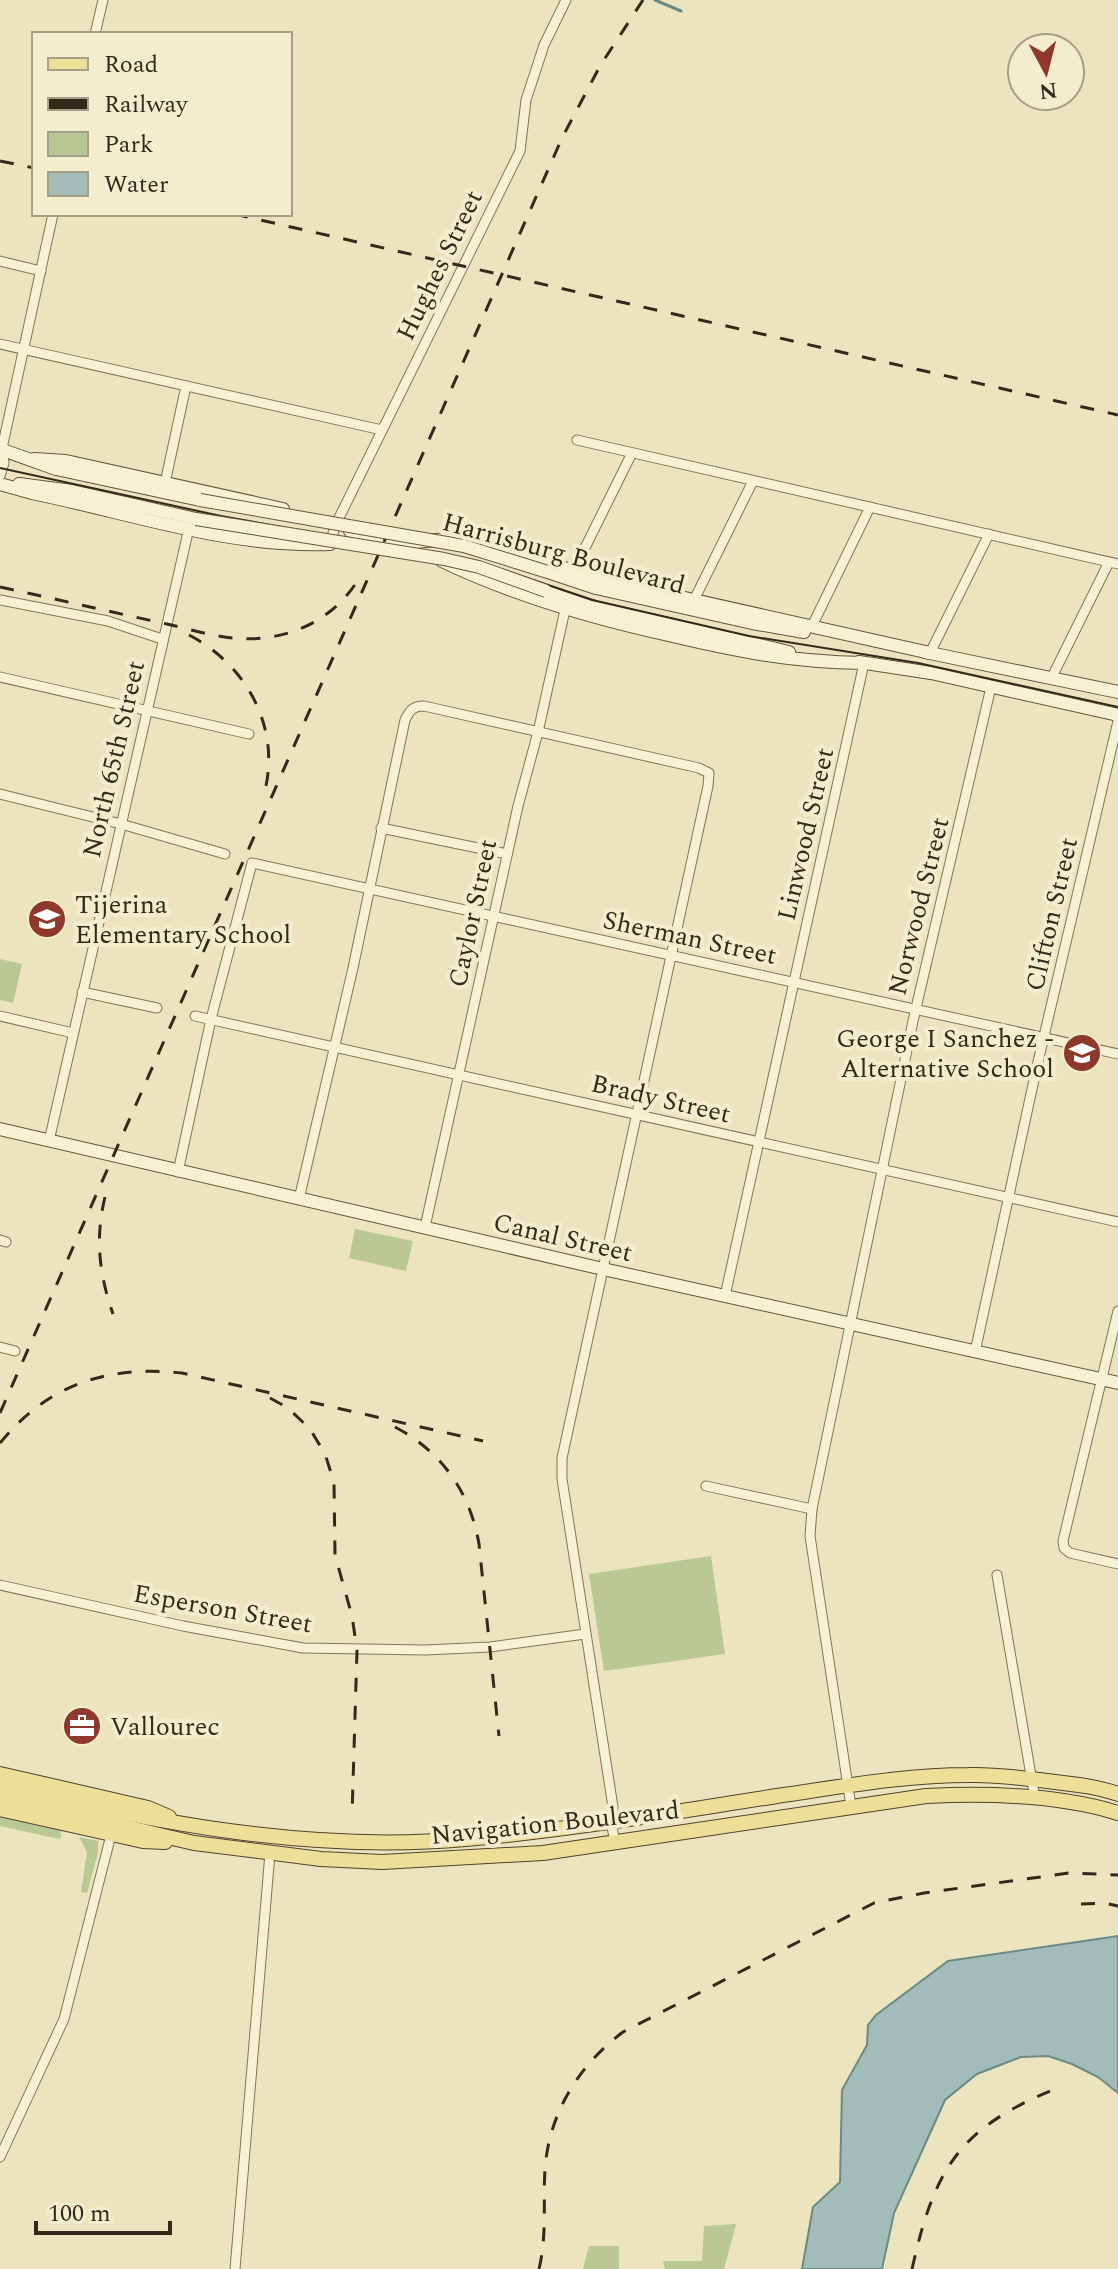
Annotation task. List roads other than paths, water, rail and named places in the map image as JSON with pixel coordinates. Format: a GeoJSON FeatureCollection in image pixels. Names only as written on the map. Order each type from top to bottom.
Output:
{"type":"FeatureCollection","features":[{"type":"Feature","properties":{"kind":"main road","name":"Harrisburg Boulevard"},"geometry":{"type":"LineString","coordinates":[[1,451],[34,459],[56,469],[200,500],[474,548],[596,588],[752,623],[930,653],[1118,692]]}},
{"type":"Feature","properties":{"kind":"main road"},"geometry":{"type":"LineString","coordinates":[[34,459],[66,461],[300,513],[335,526],[405,543],[457,538],[487,542],[573,572],[693,602],[930,653]]}},
{"type":"Feature","properties":{"kind":"main road","name":"Harrisburg Boulevard"},"geometry":{"type":"LineString","coordinates":[[0,484],[41,485],[192,523],[444,559],[479,567],[595,607],[749,644],[991,687],[1118,715]]}},
{"type":"Feature","properties":{"kind":"main road"},"geometry":{"type":"LineString","coordinates":[[192,523],[275,544],[361,544],[382,547],[429,557],[565,610],[752,654],[796,660],[864,663]]}},
{"type":"Feature","properties":{"kind":"main road"},"geometry":{"type":"LineString","coordinates":[[450,565],[457,538]]}},
{"type":"Feature","properties":{"kind":"main road","name":"Canal Street"},"geometry":{"type":"LineString","coordinates":[[0,1129],[603,1269],[1118,1383]]}},
{"type":"Feature","properties":{"kind":"main road"},"geometry":{"type":"LineString","coordinates":[[0,1774],[148,1808],[195,1836]]}},
{"type":"Feature","properties":{"kind":"main road","name":"Navigation Boulevard"},"geometry":{"type":"LineString","coordinates":[[195,1836],[266,1835],[366,1843],[463,1839],[540,1831],[847,1786],[971,1774],[1098,1788],[1118,1794]]}},
{"type":"Feature","properties":{"kind":"main road","name":"Navigation Boulevard"},"geometry":{"type":"LineString","coordinates":[[4,1796],[270,1853],[382,1862],[543,1853],[926,1796],[962,1794],[1035,1799],[1098,1807],[1118,1813]]}},
{"type":"Feature","properties":{"kind":"main road"},"geometry":{"type":"LineString","coordinates":[[4,1796],[111,1835],[143,1841],[195,1836]]}},
{"type":"Feature","properties":{"kind":"main road"},"geometry":{"type":"LineString","coordinates":[[540,1831],[543,1853]]}},
{"type":"Feature","properties":{"kind":"main road"},"geometry":{"type":"LineString","coordinates":[[266,1835],[270,1853]]}},
{"type":"Feature","properties":{"kind":"street"},"geometry":{"type":"LineString","coordinates":[[95,32],[103,0]]}},
{"type":"Feature","properties":{"kind":"street","name":"Hughes Street"},"geometry":{"type":"LineString","coordinates":[[330,544],[335,526],[519,152],[528,93],[544,45],[566,0]]}},
{"type":"Feature","properties":{"kind":"street"},"geometry":{"type":"LineString","coordinates":[[0,476],[4,463],[1,451],[53,216]]}},
{"type":"Feature","properties":{"kind":"street"},"geometry":{"type":"LineString","coordinates":[[0,261],[41,271]]}},
{"type":"Feature","properties":{"kind":"street"},"geometry":{"type":"LineString","coordinates":[[0,344],[382,430]]}},
{"type":"Feature","properties":{"kind":"street"},"geometry":{"type":"LineString","coordinates":[[165,483],[186,386]]}},
{"type":"Feature","properties":{"kind":"street"},"geometry":{"type":"LineString","coordinates":[[577,440],[1114,563],[1051,679]]}},
{"type":"Feature","properties":{"kind":"street"},"geometry":{"type":"LineString","coordinates":[[573,572],[632,453]]}},
{"type":"Feature","properties":{"kind":"street"},"geometry":{"type":"LineString","coordinates":[[693,602],[753,481]]}},
{"type":"Feature","properties":{"kind":"street"},"geometry":{"type":"LineString","coordinates":[[812,626],[870,507]]}},
{"type":"Feature","properties":{"kind":"street","name":"North 65th Street"},"geometry":{"type":"LineString","coordinates":[[49,1141],[162,639],[192,523]]}},
{"type":"Feature","properties":{"kind":"street"},"geometry":{"type":"LineString","coordinates":[[930,653],[989,534]]}},
{"type":"Feature","properties":{"kind":"street"},"geometry":{"type":"LineString","coordinates":[[0,600],[108,621],[162,639]]}},
{"type":"Feature","properties":{"kind":"street","name":"Caylor Street"},"geometry":{"type":"LineString","coordinates":[[425,1227],[507,854],[565,610]]}},
{"type":"Feature","properties":{"kind":"street","name":"Linwood Street"},"geometry":{"type":"LineString","coordinates":[[725,1296],[864,663]]}},
{"type":"Feature","properties":{"kind":"street"},"geometry":{"type":"LineString","coordinates":[[0,677],[249,734]]}},
{"type":"Feature","properties":{"kind":"street","name":"Norwood Street"},"geometry":{"type":"LineString","coordinates":[[851,1806],[810,1536],[812,1509],[915,1010],[991,687]]}},
{"type":"Feature","properties":{"kind":"street"},"geometry":{"type":"LineString","coordinates":[[299,1199],[409,711],[416,706],[424,706],[699,768],[709,773],[562,1458],[562,1479],[613,1807],[611,1821],[615,1843]]}},
{"type":"Feature","properties":{"kind":"street","name":"Clifton Street"},"geometry":{"type":"LineString","coordinates":[[975,1352],[1118,721]]}},
{"type":"Feature","properties":{"kind":"street"},"geometry":{"type":"LineString","coordinates":[[0,794],[225,854]]}},
{"type":"Feature","properties":{"kind":"street"},"geometry":{"type":"LineString","coordinates":[[381,828],[507,854]]}},
{"type":"Feature","properties":{"kind":"street","name":"Sherman Street"},"geometry":{"type":"LineString","coordinates":[[211,1019],[252,863],[1118,1054]]}},
{"type":"Feature","properties":{"kind":"street"},"geometry":{"type":"LineString","coordinates":[[82,992],[157,1008]]}},
{"type":"Feature","properties":{"kind":"street"},"geometry":{"type":"LineString","coordinates":[[0,1016],[73,1033]]}},
{"type":"Feature","properties":{"kind":"street","name":"Brady Street"},"geometry":{"type":"LineString","coordinates":[[195,1016],[1118,1222]]}},
{"type":"Feature","properties":{"kind":"street"},"geometry":{"type":"LineString","coordinates":[[178,1172],[211,1019]]}},
{"type":"Feature","properties":{"kind":"street"},"geometry":{"type":"LineString","coordinates":[[1118,1311],[1063,1534],[1064,1548],[1070,1553],[1118,1564]]}},
{"type":"Feature","properties":{"kind":"street"},"geometry":{"type":"LineString","coordinates":[[0,1347],[15,1351]]}},
{"type":"Feature","properties":{"kind":"street"},"geometry":{"type":"LineString","coordinates":[[706,1486],[812,1509]]}},
{"type":"Feature","properties":{"kind":"street"},"geometry":{"type":"LineString","coordinates":[[997,1575],[1035,1799]]}},
{"type":"Feature","properties":{"kind":"street","name":"Esperson Street"},"geometry":{"type":"LineString","coordinates":[[0,1585],[183,1626],[303,1648],[425,1650],[490,1647],[585,1634]]}},
{"type":"Feature","properties":{"kind":"street"},"geometry":{"type":"LineString","coordinates":[[0,2157],[64,2019],[111,1835]]}},
{"type":"Feature","properties":{"kind":"street"},"geometry":{"type":"LineString","coordinates":[[235,2269],[270,1853]]}},
{"type":"Feature","properties":{"kind":"water"},"geometry":{"type":"Polygon","coordinates":[[[1118,1936],[1118,2093],[1098,2077],[1048,2056],[1021,2057],[977,2074],[945,2100],[894,2213],[882,2269],[802,2269],[813,2207],[840,2182],[842,2090],[867,2045],[868,2025],[876,2015],[948,1961],[1118,1936]]]}},
{"type":"Feature","properties":{"kind":"waterway"},"geometry":{"type":"LineString","coordinates":[[655,0],[681,11]]}},
{"type":"Feature","properties":{"kind":"tram line"},"geometry":{"type":"LineString","coordinates":[[0,468],[221,516],[461,559],[592,600],[749,636],[918,663],[1118,707]]}},
{"type":"Feature","properties":{"kind":"railway"},"geometry":{"type":"LineString","coordinates":[[0,1413],[562,138],[600,66],[643,0]]}},
{"type":"Feature","properties":{"kind":"railway"},"geometry":{"type":"LineString","coordinates":[[0,161],[32,168]]}},
{"type":"Feature","properties":{"kind":"railway"},"geometry":{"type":"LineString","coordinates":[[243,216],[1118,415]]}},
{"type":"Feature","properties":{"kind":"railway"},"geometry":{"type":"LineString","coordinates":[[0,587],[214,635],[251,639],[277,636],[305,627],[340,603],[358,580]]}},
{"type":"Feature","properties":{"kind":"railway"},"geometry":{"type":"LineString","coordinates":[[189,635],[228,663],[255,701],[268,746],[264,794]]}},
{"type":"Feature","properties":{"kind":"railway"},"geometry":{"type":"LineString","coordinates":[[105,1197],[100,1227],[100,1256],[104,1285],[113,1314]]}},
{"type":"Feature","properties":{"kind":"railway"},"geometry":{"type":"LineString","coordinates":[[0,1443],[38,1406],[59,1393],[105,1376],[155,1371],[182,1373],[483,1441]]}},
{"type":"Feature","properties":{"kind":"railway"},"geometry":{"type":"LineString","coordinates":[[270,1398],[288,1408],[310,1429],[325,1454],[334,1482],[335,1555],[352,1616],[357,1650],[352,1816]]}},
{"type":"Feature","properties":{"kind":"railway"},"geometry":{"type":"LineString","coordinates":[[395,1427],[440,1461],[469,1507],[479,1544],[499,1736]]}},
{"type":"Feature","properties":{"kind":"railway"},"geometry":{"type":"LineString","coordinates":[[539,2269],[544,2232],[545,2169],[553,2129],[580,2075],[623,2032],[874,1903],[1069,1873],[1118,1875]]}},
{"type":"Feature","properties":{"kind":"railway"},"geometry":{"type":"LineString","coordinates":[[1081,1904],[1118,1906]]}},
{"type":"Feature","properties":{"kind":"railway"},"geometry":{"type":"LineString","coordinates":[[912,2269],[931,2203],[957,2154],[975,2135],[998,2118],[1060,2087]]}},
{"type":"Feature","properties":{"kind":"place","name":"Tijerina Elementary School"},"geometry":{"type":"Point","coordinates":[47,919]}},
{"type":"Feature","properties":{"kind":"place","name":"George I Sanchez - Alternative School"},"geometry":{"type":"Point","coordinates":[1082,1053]}},
{"type":"Feature","properties":{"kind":"place","name":"Vallourec"},"geometry":{"type":"Point","coordinates":[82,1726]}}]}
